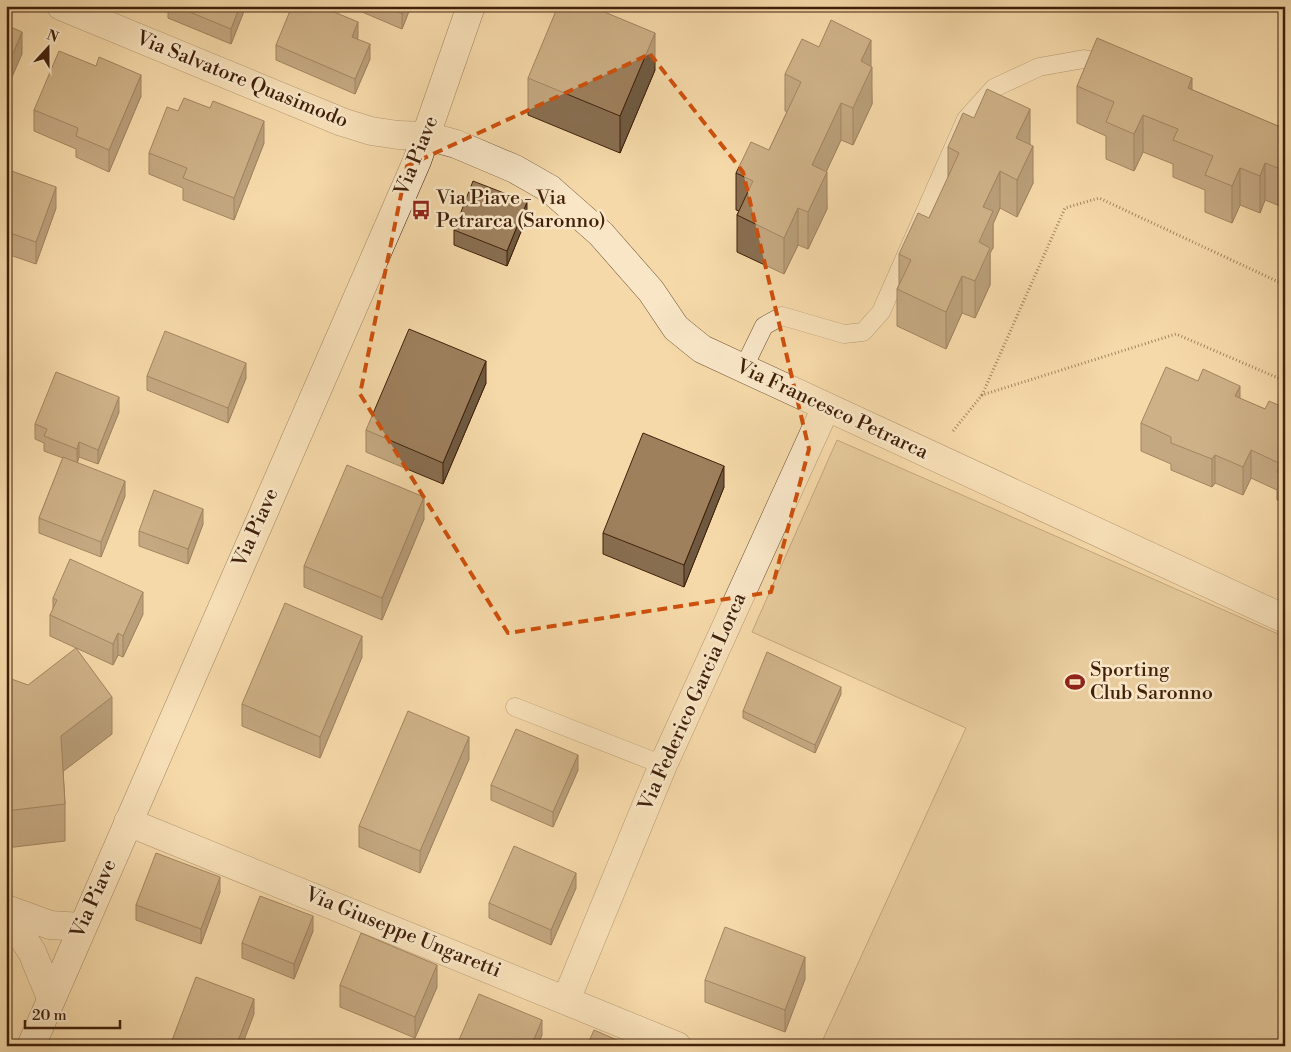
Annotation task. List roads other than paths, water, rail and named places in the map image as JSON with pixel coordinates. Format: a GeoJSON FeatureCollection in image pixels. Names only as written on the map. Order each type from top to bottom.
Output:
{"type":"FeatureCollection","features":[{"type":"Feature","properties":{"kind":"street","name":"Via Salvatore Quasimodo"},"geometry":{"type":"LineString","coordinates":[[61,6],[342,122],[371,131],[398,135],[427,136]]}},
{"type":"Feature","properties":{"kind":"street","name":"Via Piave"},"geometry":{"type":"LineString","coordinates":[[31,1046],[427,136],[471,6]]}},
{"type":"Feature","properties":{"kind":"street","name":"Via Francesco Petrarca"},"geometry":{"type":"LineString","coordinates":[[427,136],[483,154],[515,169],[550,189],[601,234],[651,291],[676,328],[702,349],[1285,619]]}},
{"type":"Feature","properties":{"kind":"street","name":"Via Federico Garcia Lorca"},"geometry":{"type":"LineString","coordinates":[[566,1000],[663,765],[826,407]]}},
{"type":"Feature","properties":{"kind":"street","name":"Via Giuseppe Ungaretti"},"geometry":{"type":"LineString","coordinates":[[128,822],[678,1046]]}},
{"type":"Feature","properties":{"kind":"street"},"geometry":{"type":"LineString","coordinates":[[6,910],[50,925],[82,927]]}},
{"type":"Feature","properties":{"kind":"street"},"geometry":{"type":"LineString","coordinates":[[6,910],[32,952],[51,998]]}},
{"type":"Feature","properties":{"kind":"lane"},"geometry":{"type":"LineString","coordinates":[[743,369],[764,326],[782,316],[844,334],[863,332],[881,312],[966,119],[994,88],[1039,67],[1084,59],[1129,69]]}},
{"type":"Feature","properties":{"kind":"lane"},"geometry":{"type":"LineString","coordinates":[[515,707],[663,765]]}},
{"type":"Feature","properties":{"kind":"place","name":"Via Piave - Via Petrarca (Saronno)"},"geometry":{"type":"Point","coordinates":[421,210]}},
{"type":"Feature","properties":{"kind":"place","name":"Sporting Club Saronno"},"geometry":{"type":"Point","coordinates":[1075,682]}}]}
